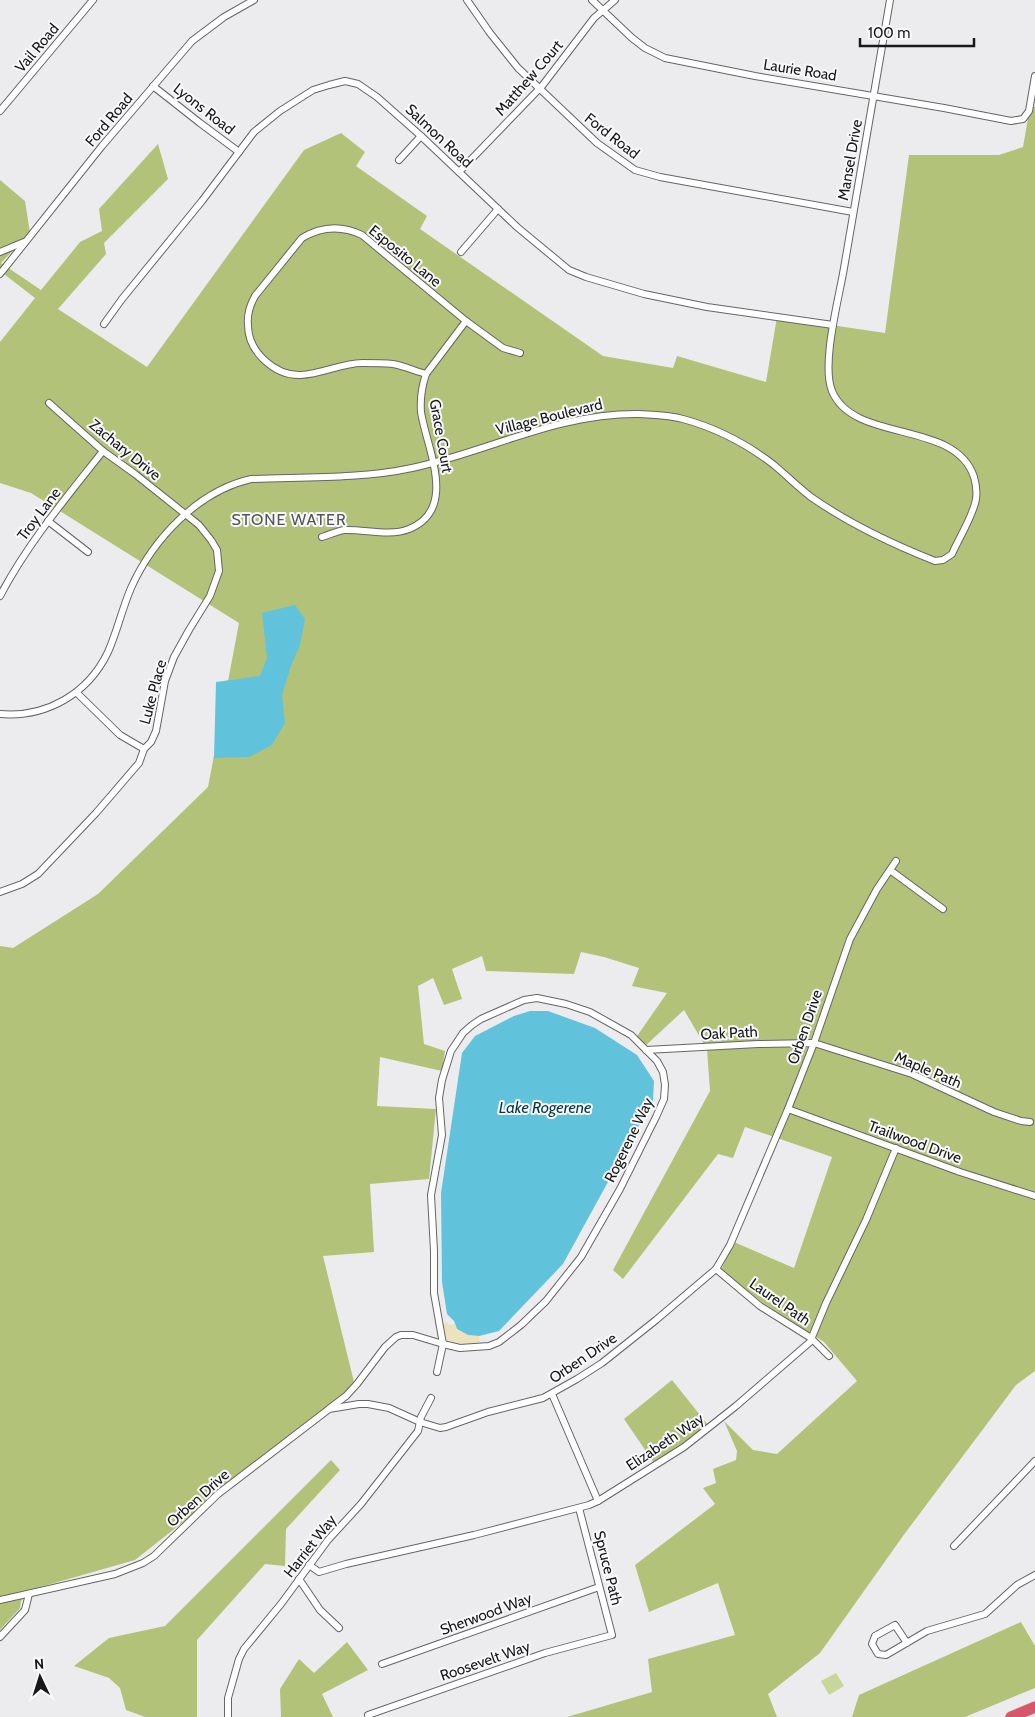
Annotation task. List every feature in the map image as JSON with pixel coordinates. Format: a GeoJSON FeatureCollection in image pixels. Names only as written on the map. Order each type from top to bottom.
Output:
{"type":"FeatureCollection","features":[{"type":"Feature","properties":{"kind":"highway"},"geometry":{"type":"LineString","coordinates":[[1011,1717],[1035,1707]]}},
{"type":"Feature","properties":{"kind":"street","name":"Vail Road"},"geometry":{"type":"LineString","coordinates":[[0,111],[93,0]]}},
{"type":"Feature","properties":{"kind":"street","name":"Ford Road"},"geometry":{"type":"LineString","coordinates":[[0,274],[102,146],[192,40],[224,17],[254,0]]}},
{"type":"Feature","properties":{"kind":"street","name":"Ford Road"},"geometry":{"type":"LineString","coordinates":[[467,0],[499,46],[539,90],[596,143],[635,170],[660,177],[854,212]]}},
{"type":"Feature","properties":{"kind":"street","name":"Laurie Road"},"geometry":{"type":"LineString","coordinates":[[592,0],[638,43],[666,58],[1011,121],[1018,121],[1024,118],[1029,111],[1035,76]]}},
{"type":"Feature","properties":{"kind":"street","name":"Matthew Court"},"geometry":{"type":"LineString","coordinates":[[460,172],[539,90],[594,18],[615,0]]}},
{"type":"Feature","properties":{"kind":"street","name":"Mansel Drive"},"geometry":{"type":"LineString","coordinates":[[833,325],[890,0]]}},
{"type":"Feature","properties":{"kind":"street","name":"Salmon Road"},"geometry":{"type":"LineString","coordinates":[[104,324],[122,299],[202,201],[254,132],[287,106],[314,90],[345,82],[358,84],[367,89],[421,136],[498,209],[569,270],[644,294],[707,307],[833,325]]}},
{"type":"Feature","properties":{"kind":"street","name":"Lyons Road"},"geometry":{"type":"LineString","coordinates":[[153,86],[238,152]]}},
{"type":"Feature","properties":{"kind":"street"},"geometry":{"type":"LineString","coordinates":[[399,160],[421,136]]}},
{"type":"Feature","properties":{"kind":"street"},"geometry":{"type":"LineString","coordinates":[[461,252],[498,209]]}},
{"type":"Feature","properties":{"kind":"street","name":"Esposito Lane"},"geometry":{"type":"LineString","coordinates":[[426,374],[392,364],[359,363],[303,375],[291,374],[280,370],[260,356],[254,348],[248,326],[250,305],[255,296],[302,238],[321,230],[342,228],[362,235],[466,321],[503,348],[520,353]]}},
{"type":"Feature","properties":{"kind":"street"},"geometry":{"type":"LineString","coordinates":[[0,252],[28,240]]}},
{"type":"Feature","properties":{"kind":"street","name":"Grace Court"},"geometry":{"type":"LineString","coordinates":[[322,537],[342,530],[398,532],[414,526],[425,517],[434,501],[437,482],[421,413],[421,395],[426,374],[466,321]]}},
{"type":"Feature","properties":{"kind":"street","name":"Village Boulevard"},"geometry":{"type":"LineString","coordinates":[[0,714],[16,715],[38,711],[54,706],[77,693],[96,673],[105,658],[132,587],[149,557],[185,515],[218,490],[234,483],[251,479],[397,471],[433,462],[529,432],[588,417],[613,414],[661,415],[683,419],[730,437],[773,464],[810,496],[857,525],[935,561],[948,558],[952,554],[976,500],[976,488],[971,470],[965,460],[948,446],[860,418],[847,411],[837,400],[829,381],[828,370],[833,325]]}},
{"type":"Feature","properties":{"kind":"street","name":"Zachary Drive"},"geometry":{"type":"LineString","coordinates":[[49,403],[103,451],[135,474],[185,515]]}},
{"type":"Feature","properties":{"kind":"street","name":"Troy Lane"},"geometry":{"type":"LineString","coordinates":[[0,596],[24,555],[103,451]]}},
{"type":"Feature","properties":{"kind":"street","name":"Luke Place"},"geometry":{"type":"LineString","coordinates":[[0,892],[22,884],[38,874],[125,780],[139,763],[144,749],[151,742],[156,731],[165,681],[174,657],[210,596],[219,571],[219,556],[211,540],[199,525],[185,515]]}},
{"type":"Feature","properties":{"kind":"street"},"geometry":{"type":"LineString","coordinates":[[48,522],[88,552]]}},
{"type":"Feature","properties":{"kind":"street"},"geometry":{"type":"LineString","coordinates":[[77,693],[120,735],[144,749]]}},
{"type":"Feature","properties":{"kind":"street","name":"Orben Drive"},"geometry":{"type":"LineString","coordinates":[[0,1600],[116,1574],[143,1563],[154,1556],[218,1494],[329,1409],[368,1404],[389,1408],[433,1426],[446,1427],[488,1412],[552,1394],[602,1363],[656,1320],[716,1269],[730,1245],[788,1110],[814,1043],[850,939],[870,902],[896,861]]}},
{"type":"Feature","properties":{"kind":"street"},"geometry":{"type":"LineString","coordinates":[[890,870],[943,909]]}},
{"type":"Feature","properties":{"kind":"street","name":"Rogerene Way"},"geometry":{"type":"LineString","coordinates":[[329,1409],[346,1396],[385,1347],[396,1337],[406,1334],[412,1335],[443,1344],[460,1348],[489,1346],[499,1342],[521,1325],[546,1301],[581,1256],[620,1189],[664,1099],[666,1085],[663,1072],[657,1061],[631,1035],[590,1012],[566,1004],[537,998],[524,1000],[481,1019],[463,1033],[451,1051],[442,1080],[440,1098],[442,1135],[431,1195],[434,1293],[443,1344]]}},
{"type":"Feature","properties":{"kind":"street","name":"Oak Path"},"geometry":{"type":"LineString","coordinates":[[646,1050],[814,1043]]}},
{"type":"Feature","properties":{"kind":"street","name":"Maple Path"},"geometry":{"type":"LineString","coordinates":[[814,1043],[912,1074],[994,1112],[1030,1122]]}},
{"type":"Feature","properties":{"kind":"street","name":"Trailwood Drive"},"geometry":{"type":"LineString","coordinates":[[788,1110],[1035,1196]]}},
{"type":"Feature","properties":{"kind":"street","name":"Elizabeth Way"},"geometry":{"type":"LineString","coordinates":[[308,1565],[319,1572],[580,1508],[598,1501],[684,1447],[736,1406],[810,1342],[866,1220],[896,1148]]}},
{"type":"Feature","properties":{"kind":"street","name":"Laurel Path"},"geometry":{"type":"LineString","coordinates":[[716,1269],[760,1306],[811,1338],[830,1356]]}},
{"type":"Feature","properties":{"kind":"street"},"geometry":{"type":"LineString","coordinates":[[437,1372],[443,1344]]}},
{"type":"Feature","properties":{"kind":"street"},"geometry":{"type":"LineString","coordinates":[[552,1394],[598,1501]]}},
{"type":"Feature","properties":{"kind":"street","name":"Harriet Way"},"geometry":{"type":"LineString","coordinates":[[228,1717],[228,1698],[239,1659],[244,1649],[328,1540],[361,1504],[395,1462],[418,1431],[431,1398]]}},
{"type":"Feature","properties":{"kind":"street"},"geometry":{"type":"LineString","coordinates":[[954,1546],[1035,1461]]}},
{"type":"Feature","properties":{"kind":"street","name":"Spruce Path"},"geometry":{"type":"LineString","coordinates":[[580,1508],[612,1635]]}},
{"type":"Feature","properties":{"kind":"street"},"geometry":{"type":"LineString","coordinates":[[907,1643],[895,1625],[875,1636],[872,1644],[878,1654],[886,1655],[907,1643],[927,1631],[985,1614],[1018,1584],[1035,1575]]}},
{"type":"Feature","properties":{"kind":"street"},"geometry":{"type":"LineString","coordinates":[[299,1579],[320,1610],[339,1628]]}},
{"type":"Feature","properties":{"kind":"street","name":"Sherwood Way"},"geometry":{"type":"LineString","coordinates":[[382,1664],[599,1587]]}},
{"type":"Feature","properties":{"kind":"street"},"geometry":{"type":"LineString","coordinates":[[0,1638],[25,1610],[29,1594]]}},
{"type":"Feature","properties":{"kind":"street","name":"Roosevelt Way"},"geometry":{"type":"LineString","coordinates":[[368,1715],[545,1653],[612,1635]]}},
{"type":"Feature","properties":{"kind":"green space"},"geometry":{"type":"Polygon","coordinates":[[[1030,107],[1035,107],[1035,1371],[1016,1385],[903,1536],[820,1653],[768,1694],[777,1717],[567,1717],[652,1692],[648,1659],[735,1635],[718,1583],[649,1612],[635,1565],[715,1504],[703,1488],[716,1483],[713,1469],[736,1460],[737,1451],[724,1421],[753,1450],[777,1454],[857,1381],[824,1342],[762,1302],[721,1270],[734,1242],[794,1268],[832,1157],[745,1127],[733,1158],[718,1154],[623,1279],[613,1270],[710,1091],[707,1049],[684,1010],[644,1047],[635,1039],[667,993],[632,986],[639,968],[581,952],[574,974],[486,971],[482,956],[452,969],[462,999],[444,1005],[433,978],[418,986],[424,1044],[445,1051],[442,1071],[380,1057],[377,1106],[436,1109],[429,1179],[370,1184],[374,1252],[323,1256],[355,1386],[135,1560],[30,1590],[21,1601],[20,1608],[0,1630],[0,946],[13,948],[98,894],[208,787],[239,623],[31,493],[0,483],[0,342],[35,298],[0,271],[0,180],[25,201],[30,233],[1,263],[41,290],[80,242],[102,231],[99,209],[158,144],[168,179],[104,243],[106,254],[58,309],[147,367],[304,150],[341,133],[365,152],[356,166],[427,216],[420,229],[603,356],[673,368],[677,356],[766,382],[777,317],[885,333],[909,155],[999,155],[1023,147],[1030,107]]]}},
{"type":"Feature","properties":{"kind":"green space"},"geometry":{"type":"Polygon","coordinates":[[[672,1380],[708,1425],[654,1463],[624,1419],[672,1380]]]}},
{"type":"Feature","properties":{"kind":"green space"},"geometry":{"type":"Polygon","coordinates":[[[331,1460],[340,1470],[286,1529],[285,1566],[265,1564],[197,1640],[197,1717],[145,1717],[126,1710],[120,1688],[109,1678],[74,1666],[109,1638],[165,1626],[331,1460]]]}},
{"type":"Feature","properties":{"kind":"green space"},"geometry":{"type":"Polygon","coordinates":[[[1021,1622],[1035,1646],[1035,1688],[965,1717],[852,1717],[859,1695],[1021,1622]]]}},
{"type":"Feature","properties":{"kind":"green space"},"geometry":{"type":"Polygon","coordinates":[[[347,1642],[368,1670],[322,1694],[333,1717],[281,1717],[280,1689],[299,1659],[314,1673],[347,1642]]]}},
{"type":"Feature","properties":{"kind":"green space"},"geometry":{"type":"Polygon","coordinates":[[[836,1673],[844,1686],[829,1695],[821,1681],[836,1673]]]}},
{"type":"Feature","properties":{"kind":"sand"},"geometry":{"type":"Polygon","coordinates":[[[448,1322],[448,1324],[455,1325],[457,1330],[468,1335],[479,1336],[480,1344],[467,1345],[447,1340],[443,1323],[448,1322]]]}},
{"type":"Feature","properties":{"kind":"water"},"geometry":{"type":"Polygon","coordinates":[[[295,605],[305,619],[300,645],[282,695],[285,723],[272,745],[249,757],[214,758],[216,682],[260,676],[267,658],[262,613],[295,605]]]}},
{"type":"Feature","properties":{"kind":"water","name":"Lake Rogerene"},"geometry":{"type":"Polygon","coordinates":[[[530,1011],[548,1011],[595,1028],[637,1055],[654,1081],[653,1100],[563,1264],[499,1331],[479,1336],[468,1335],[457,1329],[454,1321],[447,1314],[442,1282],[441,1193],[462,1053],[475,1036],[514,1016],[530,1011]]]}},
{"type":"Feature","properties":{"kind":"district","name":"STONE WATER"},"geometry":{"type":"Point","coordinates":[289,519]}}]}
